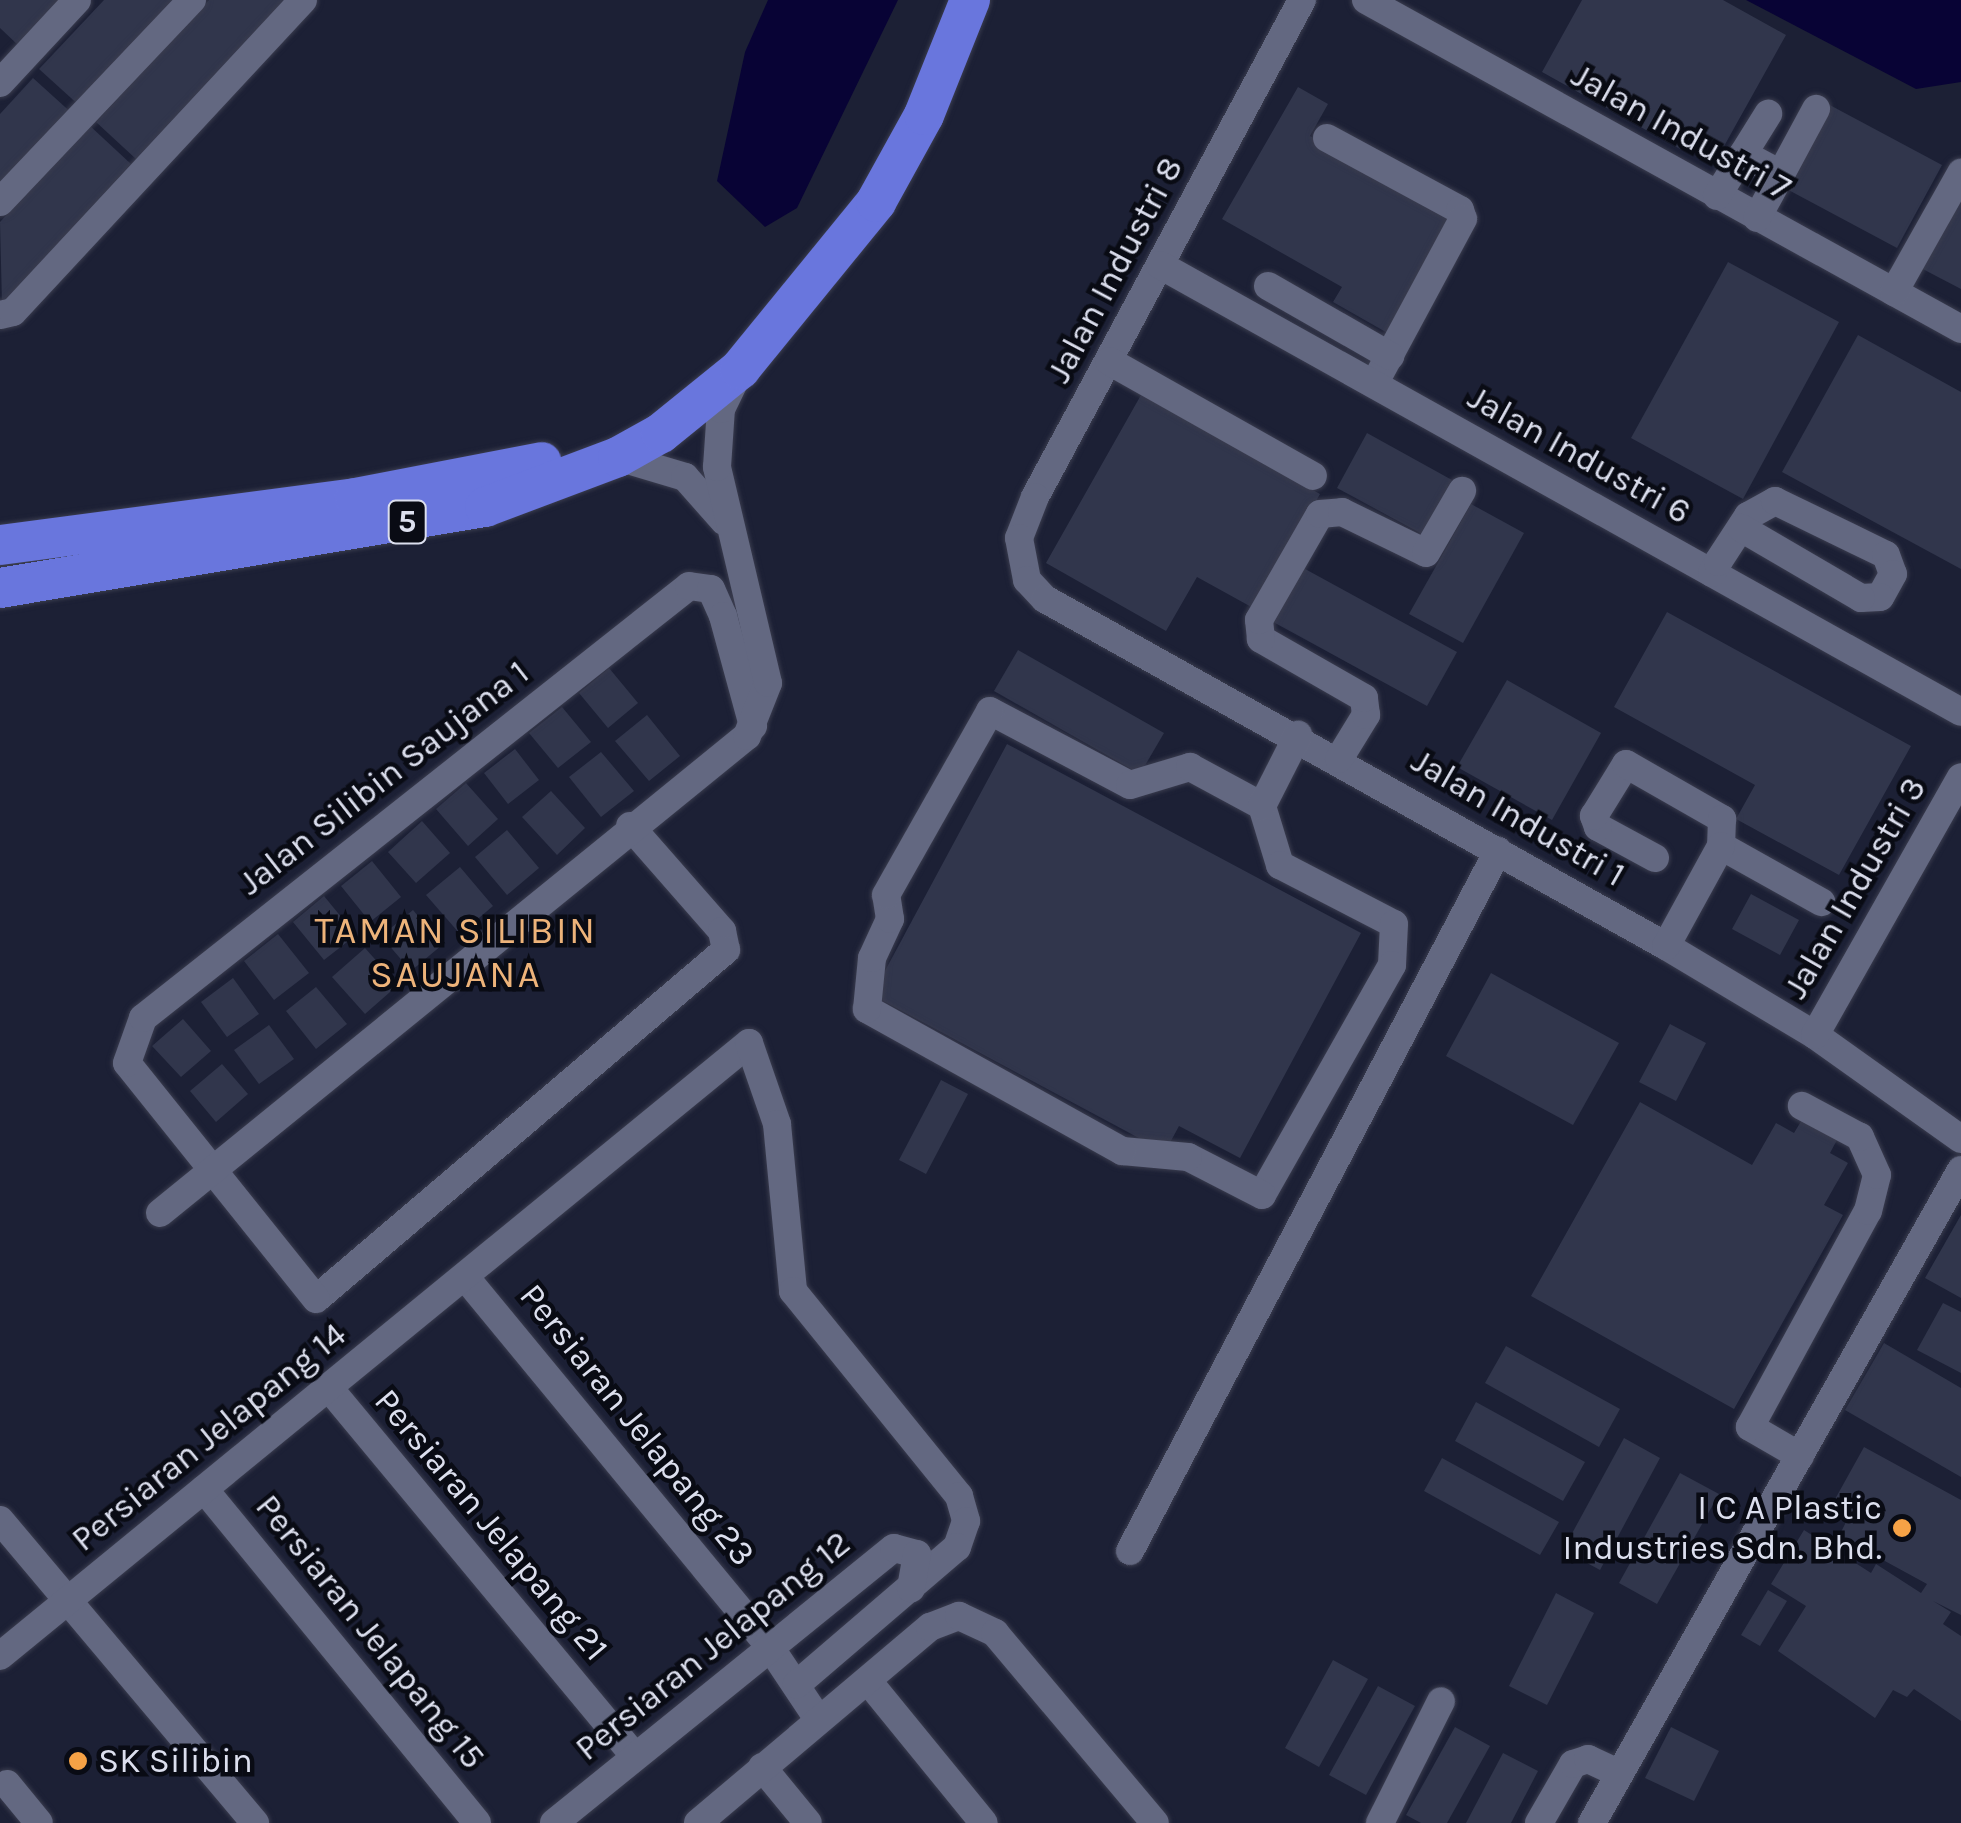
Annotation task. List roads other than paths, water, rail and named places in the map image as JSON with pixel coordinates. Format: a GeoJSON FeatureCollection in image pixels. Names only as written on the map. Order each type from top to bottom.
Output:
{"type":"FeatureCollection","features":[{"type":"Feature","properties":{"kind":"highway","name":"5"},"geometry":{"type":"LineString","coordinates":[[0,588],[485,506],[618,457],[750,352],[876,202],[924,115],[970,0]]}},
{"type":"Feature","properties":{"kind":"highway","name":"5"},"geometry":{"type":"LineString","coordinates":[[0,545],[528,466],[640,421],[750,352]]}},
{"type":"Feature","properties":{"kind":"street"},"geometry":{"type":"LineString","coordinates":[[0,83],[77,0]]}},
{"type":"Feature","properties":{"kind":"street"},"geometry":{"type":"LineString","coordinates":[[0,202],[192,0]]}},
{"type":"Feature","properties":{"kind":"street"},"geometry":{"type":"LineString","coordinates":[[0,316],[13,312],[303,0]]}},
{"type":"Feature","properties":{"kind":"street","name":"Jalan Industri 8"},"geometry":{"type":"LineString","coordinates":[[1028,580],[1019,538],[1026,518],[1302,0]]}},
{"type":"Feature","properties":{"kind":"street","name":"Jalan Industri 7"},"geometry":{"type":"LineString","coordinates":[[1366,0],[1961,329]]}},
{"type":"Feature","properties":{"kind":"street"},"geometry":{"type":"LineString","coordinates":[[1758,218],[1816,109]]}},
{"type":"Feature","properties":{"kind":"street"},"geometry":{"type":"LineString","coordinates":[[1717,196],[1768,114]]}},
{"type":"Feature","properties":{"kind":"street"},"geometry":{"type":"LineString","coordinates":[[1327,138],[1460,210],[1463,219],[1374,384]]}},
{"type":"Feature","properties":{"kind":"street"},"geometry":{"type":"LineString","coordinates":[[1742,154],[1781,174]]}},
{"type":"Feature","properties":{"kind":"street"},"geometry":{"type":"LineString","coordinates":[[1894,292],[1961,173]]}},
{"type":"Feature","properties":{"kind":"street","name":"Jalan Industri 6"},"geometry":{"type":"LineString","coordinates":[[1160,265],[1961,712]]}},
{"type":"Feature","properties":{"kind":"street"},"geometry":{"type":"LineString","coordinates":[[1268,286],[1390,356]]}},
{"type":"Feature","properties":{"kind":"street"},"geometry":{"type":"LineString","coordinates":[[160,1213],[753,726],[768,682],[728,526],[717,440],[721,409],[750,352]]}},
{"type":"Feature","properties":{"kind":"street"},"geometry":{"type":"LineString","coordinates":[[1109,361],[1314,476]]}},
{"type":"Feature","properties":{"kind":"street"},"geometry":{"type":"LineString","coordinates":[[618,457],[685,477],[728,526]]}},
{"type":"Feature","properties":{"kind":"street"},"geometry":{"type":"LineString","coordinates":[[1339,758],[1366,716],[1364,698],[1261,638],[1258,620],[1320,514],[1342,512],[1426,553],[1462,491]]}},
{"type":"Feature","properties":{"kind":"street"},"geometry":{"type":"LineString","coordinates":[[1712,573],[1740,528],[1759,505],[1794,504],[1886,555],[1893,574],[1880,598],[1861,598],[1740,528]]}},
{"type":"Feature","properties":{"kind":"street","name":"Jalan Industri 1"},"geometry":{"type":"LineString","coordinates":[[1028,580],[1045,599],[1339,758],[1815,1035],[1961,1139]]}},
{"type":"Feature","properties":{"kind":"street","name":"Jalan Silibin Saujana 1"},"geometry":{"type":"LineString","coordinates":[[215,1168],[128,1063],[130,1040],[156,1006],[690,586],[710,589],[723,616],[753,726]]}},
{"type":"Feature","properties":{"kind":"street"},"geometry":{"type":"LineString","coordinates":[[1262,806],[1190,767],[1130,785],[990,711],[886,895],[890,919],[872,958],[867,1009],[1122,1150],[1188,1156],[1262,1195],[1392,965],[1394,924],[1280,865],[1262,806],[1298,735]]}},
{"type":"Feature","properties":{"kind":"street"},"geometry":{"type":"LineString","coordinates":[[1655,858],[1598,827],[1594,816],[1626,764],[1714,810],[1722,819],[1721,846],[1666,946]]}},
{"type":"Feature","properties":{"kind":"street","name":"Jalan Industri 3"},"geometry":{"type":"LineString","coordinates":[[1815,1035],[1961,777]]}},
{"type":"Feature","properties":{"kind":"street"},"geometry":{"type":"LineString","coordinates":[[215,1168],[316,1299],[726,950],[722,931],[630,826]]}},
{"type":"Feature","properties":{"kind":"street"},"geometry":{"type":"LineString","coordinates":[[1721,846],[1821,902]]}},
{"type":"Feature","properties":{"kind":"street"},"geometry":{"type":"LineString","coordinates":[[1130,1551],[1498,851]]}},
{"type":"Feature","properties":{"kind":"street","name":"Persiaran Jelapang 14"},"geometry":{"type":"LineString","coordinates":[[0,1656],[750,1044],[777,1124],[794,1291],[959,1496],[966,1521],[957,1547],[910,1589]]}},
{"type":"Feature","properties":{"kind":"street"},"geometry":{"type":"LineString","coordinates":[[1800,1456],[1750,1427],[1868,1211],[1877,1174],[1860,1137],[1802,1106]]}},
{"type":"Feature","properties":{"kind":"street"},"geometry":{"type":"LineString","coordinates":[[1592,1823],[1961,1170]]}},
{"type":"Feature","properties":{"kind":"street","name":"Persiaran Jelapang 23"},"geometry":{"type":"LineString","coordinates":[[466,1278],[768,1644],[818,1719]]}},
{"type":"Feature","properties":{"kind":"street","name":"Persiaran Jelapang 21"},"geometry":{"type":"LineString","coordinates":[[328,1388],[634,1756]]}},
{"type":"Feature","properties":{"kind":"street","name":"Persiaran Jelapang 15"},"geometry":{"type":"LineString","coordinates":[[204,1489],[477,1823]]}},
{"type":"Feature","properties":{"kind":"street"},"geometry":{"type":"LineString","coordinates":[[0,1520],[255,1823]]}},
{"type":"Feature","properties":{"kind":"street","name":"Persiaran Jelapang 12"},"geometry":{"type":"LineString","coordinates":[[554,1823],[768,1644],[894,1548],[912,1548],[921,1563],[910,1589]]}},
{"type":"Feature","properties":{"kind":"street"},"geometry":{"type":"LineString","coordinates":[[798,1684],[910,1589]]}},
{"type":"Feature","properties":{"kind":"street"},"geometry":{"type":"LineString","coordinates":[[698,1823],[818,1719],[943,1619],[978,1621],[1156,1823]]}},
{"type":"Feature","properties":{"kind":"street"},"geometry":{"type":"LineString","coordinates":[[868,1681],[984,1823]]}},
{"type":"Feature","properties":{"kind":"street"},"geometry":{"type":"LineString","coordinates":[[1380,1823],[1441,1701]]}},
{"type":"Feature","properties":{"kind":"street"},"geometry":{"type":"LineString","coordinates":[[1538,1823],[1573,1764],[1588,1759],[1620,1774]]}},
{"type":"Feature","properties":{"kind":"street"},"geometry":{"type":"LineString","coordinates":[[762,1767],[808,1823]]}},
{"type":"Feature","properties":{"kind":"street"},"geometry":{"type":"LineString","coordinates":[[7,1784],[39,1823]]}},
{"type":"Feature","properties":{"kind":"place","name":"I C A Plastic Industries Sdn. Bhd."},"geometry":{"type":"Point","coordinates":[1902,1528]}},
{"type":"Feature","properties":{"kind":"place","name":"SK Silibin"},"geometry":{"type":"Point","coordinates":[78,1761]}},
{"type":"Feature","properties":{"kind":"district","name":"TAMAN SILIBIN SAUJANA"},"geometry":{"type":"Point","coordinates":[456,953]}}]}
